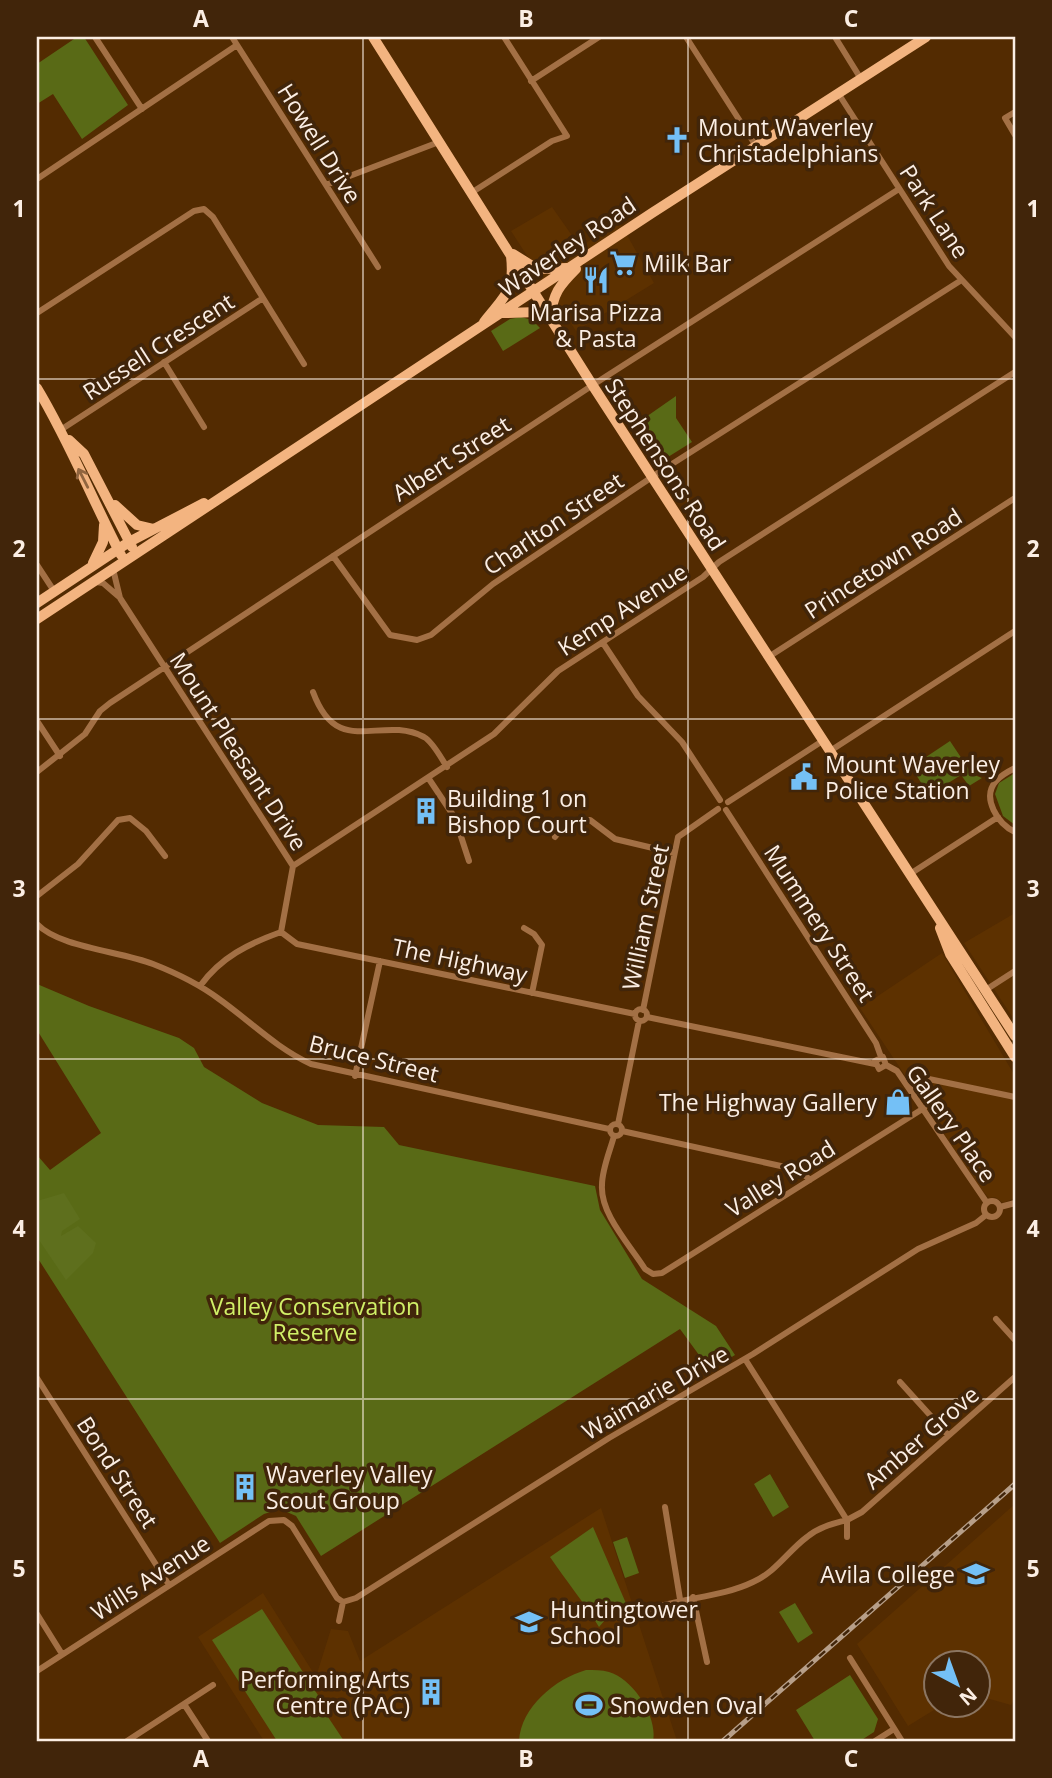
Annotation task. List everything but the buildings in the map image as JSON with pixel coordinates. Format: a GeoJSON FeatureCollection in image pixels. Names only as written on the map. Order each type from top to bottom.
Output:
{"type":"FeatureCollection","features":[{"type":"Feature","properties":{"kind":"main road","name":"Stephensons Road"},"geometry":{"type":"LineString","coordinates":[[373,37],[593,386],[933,909],[1015,1057]]}},
{"type":"Feature","properties":{"kind":"main road","name":"Waverley Road"},"geometry":{"type":"LineString","coordinates":[[37,619],[533,291],[926,37]]}},
{"type":"Feature","properties":{"kind":"main road"},"geometry":{"type":"LineString","coordinates":[[510,252],[537,269],[569,268]]}},
{"type":"Feature","properties":{"kind":"main road"},"geometry":{"type":"LineString","coordinates":[[479,328],[508,294],[512,284],[510,252]]}},
{"type":"Feature","properties":{"kind":"main road"},"geometry":{"type":"LineString","coordinates":[[501,314],[537,312],[551,319],[551,305],[560,283],[587,257]]}},
{"type":"Feature","properties":{"kind":"main road"},"geometry":{"type":"LineString","coordinates":[[37,388],[64,433],[74,460],[124,561]]}},
{"type":"Feature","properties":{"kind":"main road"},"geometry":{"type":"LineString","coordinates":[[64,433],[84,454],[136,554]]}},
{"type":"Feature","properties":{"kind":"main road","name":"Waverley Road"},"geometry":{"type":"LineString","coordinates":[[37,603],[129,542],[231,490]]}},
{"type":"Feature","properties":{"kind":"main road"},"geometry":{"type":"LineString","coordinates":[[110,500],[137,525],[154,529]]}},
{"type":"Feature","properties":{"kind":"main road"},"geometry":{"type":"LineString","coordinates":[[88,569],[96,560],[103,542],[103,517]]}},
{"type":"Feature","properties":{"kind":"main road"},"geometry":{"type":"LineString","coordinates":[[54,591],[61,603]]}},
{"type":"Feature","properties":{"kind":"main road","name":"Stephensons Road"},"geometry":{"type":"LineString","coordinates":[[981,993],[1015,1036]]}},
{"type":"Feature","properties":{"kind":"street"},"geometry":{"type":"LineString","coordinates":[[95,37],[142,110]]}},
{"type":"Feature","properties":{"kind":"street","name":"Howell Drive"},"geometry":{"type":"LineString","coordinates":[[232,37],[378,267]]}},
{"type":"Feature","properties":{"kind":"street"},"geometry":{"type":"LineString","coordinates":[[471,193],[552,141],[567,136],[504,37]]}},
{"type":"Feature","properties":{"kind":"street"},"geometry":{"type":"LineString","coordinates":[[531,81],[599,37]]}},
{"type":"Feature","properties":{"kind":"street"},"geometry":{"type":"LineString","coordinates":[[686,37],[757,146]]}},
{"type":"Feature","properties":{"kind":"street"},"geometry":{"type":"LineString","coordinates":[[835,37],[860,79]]}},
{"type":"Feature","properties":{"kind":"street"},"geometry":{"type":"LineString","coordinates":[[37,180],[237,45]]}},
{"type":"Feature","properties":{"kind":"street","name":"Park Lane"},"geometry":{"type":"LineString","coordinates":[[838,93],[960,281],[1015,337]]}},
{"type":"Feature","properties":{"kind":"street"},"geometry":{"type":"LineString","coordinates":[[1015,112],[1005,118],[1015,135]]}},
{"type":"Feature","properties":{"kind":"street"},"geometry":{"type":"LineString","coordinates":[[326,185],[439,142]]}},
{"type":"Feature","properties":{"kind":"street","name":"Albert Street"},"geometry":{"type":"LineString","coordinates":[[37,772],[85,734],[100,711],[165,667],[899,189]]}},
{"type":"Feature","properties":{"kind":"street","name":"Russell Crescent"},"geometry":{"type":"LineString","coordinates":[[37,313],[194,211],[204,209],[213,217],[263,298],[164,362],[64,433]]}},
{"type":"Feature","properties":{"kind":"street","name":"Charlton Street"},"geometry":{"type":"LineString","coordinates":[[333,556],[390,635],[416,640],[431,635],[493,584],[653,477],[960,281]]}},
{"type":"Feature","properties":{"kind":"street"},"geometry":{"type":"LineString","coordinates":[[263,298],[304,364]]}},
{"type":"Feature","properties":{"kind":"street"},"geometry":{"type":"LineString","coordinates":[[164,362],[204,427]]}},
{"type":"Feature","properties":{"kind":"street","name":"Kemp Avenue"},"geometry":{"type":"LineString","coordinates":[[293,866],[494,734],[558,671],[703,577],[710,568],[1015,372]]}},
{"type":"Feature","properties":{"kind":"street","name":"Princetown Road"},"geometry":{"type":"LineString","coordinates":[[770,656],[1015,498]]}},
{"type":"Feature","properties":{"kind":"street"},"geometry":{"type":"LineString","coordinates":[[37,565],[54,591]]}},
{"type":"Feature","properties":{"kind":"street","name":"Mount Pleasant Drive"},"geometry":{"type":"LineString","coordinates":[[113,569],[120,597]]}},
{"type":"Feature","properties":{"kind":"street","name":"Mount Pleasant Drive"},"geometry":{"type":"LineString","coordinates":[[94,581],[103,583],[120,597],[293,866],[281,932]]}},
{"type":"Feature","properties":{"kind":"street"},"geometry":{"type":"LineString","coordinates":[[830,751],[1015,631]]}},
{"type":"Feature","properties":{"kind":"street","name":"Mummery Street"},"geometry":{"type":"LineString","coordinates":[[603,643],[638,696],[682,743],[725,804],[876,1043],[886,1065]]}},
{"type":"Feature","properties":{"kind":"street"},"geometry":{"type":"LineString","coordinates":[[313,692],[321,714],[338,726],[363,733],[414,733],[427,738],[447,767]]}},
{"type":"Feature","properties":{"kind":"street"},"geometry":{"type":"LineString","coordinates":[[37,721],[60,756]]}},
{"type":"Feature","properties":{"kind":"street"},"geometry":{"type":"LineString","coordinates":[[725,804],[824,740]]}},
{"type":"Feature","properties":{"kind":"street"},"geometry":{"type":"LineString","coordinates":[[1015,768],[997,779],[990,792],[992,806],[998,817],[1007,828],[1015,832]]}},
{"type":"Feature","properties":{"kind":"street"},"geometry":{"type":"LineString","coordinates":[[429,779],[455,818],[469,861]]}},
{"type":"Feature","properties":{"kind":"street","name":"William Street"},"geometry":{"type":"LineString","coordinates":[[645,1013],[678,837],[725,804]]}},
{"type":"Feature","properties":{"kind":"street"},"geometry":{"type":"LineString","coordinates":[[910,874],[998,817]]}},
{"type":"Feature","properties":{"kind":"street"},"geometry":{"type":"LineString","coordinates":[[37,896],[78,864],[118,820],[130,818],[139,823],[165,856]]}},
{"type":"Feature","properties":{"kind":"street"},"geometry":{"type":"LineString","coordinates":[[555,838],[567,822],[590,820],[615,839],[674,853]]}},
{"type":"Feature","properties":{"kind":"street","name":"Bruce Street"},"geometry":{"type":"LineString","coordinates":[[37,924],[52,935],[149,962],[200,986],[300,1059],[355,1076],[612,1132]]}},
{"type":"Feature","properties":{"kind":"street"},"geometry":{"type":"LineString","coordinates":[[524,928],[534,933],[542,945],[532,993]]}},
{"type":"Feature","properties":{"kind":"street"},"geometry":{"type":"LineString","coordinates":[[200,986],[229,956],[246,945],[281,932]]}},
{"type":"Feature","properties":{"kind":"street","name":"The Highway"},"geometry":{"type":"LineString","coordinates":[[281,932],[297,944],[635,1013]]}},
{"type":"Feature","properties":{"kind":"street"},"geometry":{"type":"LineString","coordinates":[[355,1076],[380,961]]}},
{"type":"Feature","properties":{"kind":"street"},"geometry":{"type":"LineString","coordinates":[[981,993],[1015,971]]}},
{"type":"Feature","properties":{"kind":"street"},"geometry":{"type":"LineString","coordinates":[[645,1013],[639,1021],[635,1013],[645,1013],[875,1064],[880,1069],[886,1065]]}},
{"type":"Feature","properties":{"kind":"street","name":"William Street"},"geometry":{"type":"LineString","coordinates":[[618,1124],[639,1021]]}},
{"type":"Feature","properties":{"kind":"street"},"geometry":{"type":"LineString","coordinates":[[875,1064],[881,1057]]}},
{"type":"Feature","properties":{"kind":"street","name":"Gallery Place"},"geometry":{"type":"LineString","coordinates":[[886,1065],[897,1071],[987,1203]]}},
{"type":"Feature","properties":{"kind":"street"},"geometry":{"type":"LineString","coordinates":[[909,1088],[924,1078],[1015,1097]]}},
{"type":"Feature","properties":{"kind":"street","name":"Valley Road"},"geometry":{"type":"LineString","coordinates":[[612,1132],[601,1183],[602,1196],[606,1209],[645,1269],[653,1274],[662,1273],[924,1108]]}},
{"type":"Feature","properties":{"kind":"street"},"geometry":{"type":"LineString","coordinates":[[612,1132],[618,1124],[622,1131]]}},
{"type":"Feature","properties":{"kind":"street"},"geometry":{"type":"LineString","coordinates":[[612,1132],[622,1131],[799,1170],[810,1180]]}},
{"type":"Feature","properties":{"kind":"street"},"geometry":{"type":"LineString","coordinates":[[995,1202],[1000,1208],[997,1216],[986,1215],[984,1210],[987,1203],[995,1202]]}},
{"type":"Feature","properties":{"kind":"street"},"geometry":{"type":"LineString","coordinates":[[1000,1208],[1015,1203]]}},
{"type":"Feature","properties":{"kind":"street","name":"Waimarie Drive"},"geometry":{"type":"LineString","coordinates":[[343,1602],[356,1598],[610,1438],[745,1359],[918,1249],[976,1223],[986,1215]]}},
{"type":"Feature","properties":{"kind":"street"},"geometry":{"type":"LineString","coordinates":[[996,1319],[1015,1340]]}},
{"type":"Feature","properties":{"kind":"street"},"geometry":{"type":"LineString","coordinates":[[745,1359],[847,1520],[848,1537]]}},
{"type":"Feature","properties":{"kind":"street","name":"Amber Grove"},"geometry":{"type":"LineString","coordinates":[[638,1614],[680,1599],[752,1583],[781,1563],[806,1537],[822,1527],[847,1520],[862,1512],[1015,1377]]}},
{"type":"Feature","properties":{"kind":"street","name":"Bond Street"},"geometry":{"type":"LineString","coordinates":[[37,1378],[169,1585]]}},
{"type":"Feature","properties":{"kind":"street"},"geometry":{"type":"LineString","coordinates":[[901,1382],[948,1435]]}},
{"type":"Feature","properties":{"kind":"street"},"geometry":{"type":"LineString","coordinates":[[665,1507],[680,1599]]}},
{"type":"Feature","properties":{"kind":"street","name":"Wills Avenue"},"geometry":{"type":"LineString","coordinates":[[37,1671],[269,1521],[284,1520],[292,1526],[343,1602]]}},
{"type":"Feature","properties":{"kind":"street"},"geometry":{"type":"LineString","coordinates":[[694,1597],[707,1662]]}},
{"type":"Feature","properties":{"kind":"street"},"geometry":{"type":"LineString","coordinates":[[339,1621],[343,1602]]}},
{"type":"Feature","properties":{"kind":"street"},"geometry":{"type":"LineString","coordinates":[[37,1614],[62,1654]]}},
{"type":"Feature","properties":{"kind":"street"},"geometry":{"type":"LineString","coordinates":[[849,1658],[902,1741]]}},
{"type":"Feature","properties":{"kind":"street"},"geometry":{"type":"LineString","coordinates":[[127,1741],[213,1685]]}},
{"type":"Feature","properties":{"kind":"street"},"geometry":{"type":"LineString","coordinates":[[184,1704],[208,1741]]}},
{"type":"Feature","properties":{"kind":"street"},"geometry":{"type":"LineString","coordinates":[[875,1741],[894,1729]]}},
{"type":"Feature","properties":{"kind":"shaded area"},"geometry":{"type":"Polygon","coordinates":[[[552,207],[580,247],[619,221],[654,283],[576,331],[511,231],[552,207]]]}},
{"type":"Feature","properties":{"kind":"shaded area"},"geometry":{"type":"Polygon","coordinates":[[[1015,913],[1015,1021],[964,943],[1015,913]]]}},
{"type":"Feature","properties":{"kind":"shaded area"},"geometry":{"type":"Polygon","coordinates":[[[942,953],[1015,1076],[1015,1198],[1003,1203],[995,1197],[989,1198],[981,1189],[860,1008],[942,953]]]}},
{"type":"Feature","properties":{"kind":"shaded area","name":"Avila College"},"geometry":{"type":"Polygon","coordinates":[[[1015,1504],[1015,1698],[1011,1705],[992,1700],[992,1648],[922,1648],[922,1717],[908,1726],[857,1644],[1015,1504]]]}},
{"type":"Feature","properties":{"kind":"shaded area","name":"Huntingtower School"},"geometry":{"type":"Polygon","coordinates":[[[601,1508],[677,1741],[264,1741],[198,1637],[263,1593],[316,1677],[331,1629],[348,1631],[360,1661],[601,1508]]]}},
{"type":"Feature","properties":{"kind":"green space"},"geometry":{"type":"Polygon","coordinates":[[[77,37],[84,37],[128,105],[82,139],[53,94],[37,104],[37,64],[77,37]]]}},
{"type":"Feature","properties":{"kind":"green space"},"geometry":{"type":"Polygon","coordinates":[[[521,317],[532,320],[540,328],[503,351],[491,331],[510,319],[521,317]]]}},
{"type":"Feature","properties":{"kind":"green space"},"geometry":{"type":"Polygon","coordinates":[[[676,396],[676,418],[692,442],[660,462],[656,461],[633,426],[676,396]]]}},
{"type":"Feature","properties":{"kind":"green space"},"geometry":{"type":"Polygon","coordinates":[[[950,741],[972,774],[982,778],[969,786],[961,775],[929,795],[911,767],[950,741]]]}},
{"type":"Feature","properties":{"kind":"green space"},"geometry":{"type":"Polygon","coordinates":[[[1015,773],[1015,825],[1003,816],[995,794],[999,783],[1015,773]]]}},
{"type":"Feature","properties":{"kind":"green space","name":"Valley Conservation Reserve"},"geometry":{"type":"Polygon","coordinates":[[[37,984],[179,1038],[194,1048],[204,1067],[262,1103],[318,1125],[384,1127],[399,1145],[595,1186],[600,1210],[642,1279],[716,1326],[735,1355],[710,1370],[680,1329],[321,1556],[296,1516],[280,1509],[264,1514],[220,1543],[37,1257],[37,1155],[50,1170],[101,1133],[37,1030],[37,984]]]}},
{"type":"Feature","properties":{"kind":"green space"},"geometry":{"type":"Polygon","coordinates":[[[64,1193],[80,1219],[62,1231],[61,1236],[78,1226],[96,1243],[93,1253],[66,1280],[37,1237],[37,1201],[64,1193]]]}},
{"type":"Feature","properties":{"kind":"green space"},"geometry":{"type":"Polygon","coordinates":[[[770,1474],[789,1507],[773,1517],[754,1484],[770,1474]]]}},
{"type":"Feature","properties":{"kind":"green space"},"geometry":{"type":"Polygon","coordinates":[[[593,1527],[628,1608],[611,1613],[599,1627],[550,1557],[593,1527]]]}},
{"type":"Feature","properties":{"kind":"green space"},"geometry":{"type":"Polygon","coordinates":[[[627,1537],[639,1573],[625,1578],[613,1542],[627,1537]]]}},
{"type":"Feature","properties":{"kind":"green space"},"geometry":{"type":"Polygon","coordinates":[[[795,1603],[813,1633],[798,1643],[779,1612],[795,1603]]]}},
{"type":"Feature","properties":{"kind":"green space"},"geometry":{"type":"Polygon","coordinates":[[[262,1609],[327,1709],[324,1711],[344,1741],[277,1741],[212,1640],[262,1609]]]}},
{"type":"Feature","properties":{"kind":"green space","name":"Snowden Oval"},"geometry":{"type":"Polygon","coordinates":[[[586,1670],[609,1672],[627,1682],[648,1710],[654,1731],[653,1741],[519,1741],[526,1717],[542,1696],[563,1680],[586,1670]]]}},
{"type":"Feature","properties":{"kind":"green space"},"geometry":{"type":"Polygon","coordinates":[[[850,1675],[878,1719],[874,1732],[860,1741],[815,1741],[796,1710],[850,1675]]]}},
{"type":"Feature","properties":{"kind":"railway"},"geometry":{"type":"LineString","coordinates":[[723,1741],[1015,1484]]}},
{"type":"Feature","properties":{"kind":"place","name":"Mount Waverley Christadelphians"},"geometry":{"type":"Point","coordinates":[677,140]}},
{"type":"Feature","properties":{"kind":"place","name":"Milk Bar"},"geometry":{"type":"Point","coordinates":[623,263]}},
{"type":"Feature","properties":{"kind":"place","name":"Marisa Pizza & Pasta"},"geometry":{"type":"Point","coordinates":[596,280]}},
{"type":"Feature","properties":{"kind":"place","name":"Mount Waverley Police Station"},"geometry":{"type":"Point","coordinates":[804,777]}},
{"type":"Feature","properties":{"kind":"place","name":"Building 1 on Bishop Court"},"geometry":{"type":"Point","coordinates":[426,811]}},
{"type":"Feature","properties":{"kind":"place","name":"The Highway Gallery"},"geometry":{"type":"Point","coordinates":[898,1102]}},
{"type":"Feature","properties":{"kind":"place","name":"Waverley Valley Scout Group"},"geometry":{"type":"Point","coordinates":[245,1487]}},
{"type":"Feature","properties":{"kind":"place","name":"Avila College"},"geometry":{"type":"Point","coordinates":[976,1574]}},
{"type":"Feature","properties":{"kind":"place","name":"Huntingtower School"},"geometry":{"type":"Point","coordinates":[529,1622]}},
{"type":"Feature","properties":{"kind":"place","name":"Performing Arts Centre (PAC)"},"geometry":{"type":"Point","coordinates":[431,1692]}},
{"type":"Feature","properties":{"kind":"place","name":"Snowden Oval"},"geometry":{"type":"Point","coordinates":[589,1705]}}]}
